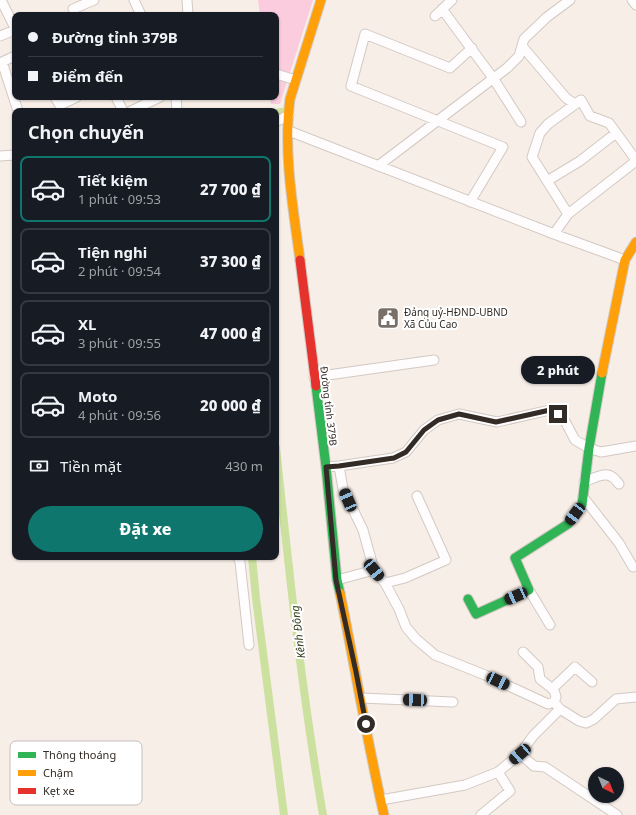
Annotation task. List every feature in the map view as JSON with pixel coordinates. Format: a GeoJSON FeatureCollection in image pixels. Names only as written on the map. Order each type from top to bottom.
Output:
{"type":"FeatureCollection","features":[{"type":"Feature","properties":{"kind":"main road","name":"Đường tỉnh 379B"},"geometry":{"type":"LineString","coordinates":[[321,0],[290,99],[288,149],[292,196],[326,467],[336,580],[384,815]]}},
{"type":"Feature","properties":{"kind":"main road"},"geometry":{"type":"LineString","coordinates":[[468,599],[476,614],[529,590],[516,558],[568,524],[582,505],[589,448],[605,356],[625,260],[636,242]]}},
{"type":"Feature","properties":{"kind":"street"},"geometry":{"type":"LineString","coordinates":[[1,0],[12,23]]}},
{"type":"Feature","properties":{"kind":"street"},"geometry":{"type":"LineString","coordinates":[[73,9],[94,0]]}},
{"type":"Feature","properties":{"kind":"street"},"geometry":{"type":"LineString","coordinates":[[134,0],[140,12]]}},
{"type":"Feature","properties":{"kind":"street"},"geometry":{"type":"LineString","coordinates":[[187,0],[188,12]]}},
{"type":"Feature","properties":{"kind":"street"},"geometry":{"type":"LineString","coordinates":[[435,16],[452,0]]}},
{"type":"Feature","properties":{"kind":"street"},"geometry":{"type":"LineString","coordinates":[[378,166],[493,78],[519,56],[524,39],[547,17],[570,0]]}},
{"type":"Feature","properties":{"kind":"street"},"geometry":{"type":"LineString","coordinates":[[632,0],[636,5]]}},
{"type":"Feature","properties":{"kind":"street"},"geometry":{"type":"LineString","coordinates":[[442,9],[493,78],[521,122]]}},
{"type":"Feature","properties":{"kind":"street"},"geometry":{"type":"LineString","coordinates":[[0,36],[12,30]]}},
{"type":"Feature","properties":{"kind":"street"},"geometry":{"type":"LineString","coordinates":[[470,202],[503,147],[351,86],[365,34],[450,68],[472,48]]}},
{"type":"Feature","properties":{"kind":"street"},"geometry":{"type":"LineString","coordinates":[[522,46],[566,98],[575,104]]}},
{"type":"Feature","properties":{"kind":"street"},"geometry":{"type":"LineString","coordinates":[[12,57],[2,62],[12,93]]}},
{"type":"Feature","properties":{"kind":"street"},"geometry":{"type":"LineString","coordinates":[[279,75],[296,80]]}},
{"type":"Feature","properties":{"kind":"street"},"geometry":{"type":"LineString","coordinates":[[59,104],[69,100]]}},
{"type":"Feature","properties":{"kind":"street"},"geometry":{"type":"LineString","coordinates":[[137,108],[154,100]]}},
{"type":"Feature","properties":{"kind":"street"},"geometry":{"type":"LineString","coordinates":[[554,234],[568,214],[636,160],[609,122],[590,116],[581,100],[548,124],[540,133],[532,157],[568,214]]}},
{"type":"Feature","properties":{"kind":"street"},"geometry":{"type":"LineString","coordinates":[[279,120],[289,115]]}},
{"type":"Feature","properties":{"kind":"street"},"geometry":{"type":"LineString","coordinates":[[289,131],[470,202],[625,260]]}},
{"type":"Feature","properties":{"kind":"street"},"geometry":{"type":"LineString","coordinates":[[548,181],[580,161],[616,132]]}},
{"type":"Feature","properties":{"kind":"street"},"geometry":{"type":"LineString","coordinates":[[0,156],[12,155]]}},
{"type":"Feature","properties":{"kind":"street"},"geometry":{"type":"LineString","coordinates":[[314,377],[434,360]]}},
{"type":"Feature","properties":{"kind":"street"},"geometry":{"type":"LineString","coordinates":[[326,467],[394,458],[406,452],[424,430],[438,420],[459,414],[496,422],[550,410],[558,414],[566,423],[575,440],[589,448],[601,452],[636,446]]}},
{"type":"Feature","properties":{"kind":"street"},"geometry":{"type":"LineString","coordinates":[[339,466],[343,489],[363,530],[374,570],[385,583],[409,631],[435,655],[548,704],[557,706],[580,721],[586,723],[594,719],[616,699],[636,697]]}},
{"type":"Feature","properties":{"kind":"street"},"geometry":{"type":"LineString","coordinates":[[584,482],[602,475],[608,475],[612,476],[619,484]]}},
{"type":"Feature","properties":{"kind":"street"},"geometry":{"type":"LineString","coordinates":[[385,583],[405,578],[446,560],[417,496]]}},
{"type":"Feature","properties":{"kind":"street"},"geometry":{"type":"LineString","coordinates":[[583,497],[619,543],[633,567]]}},
{"type":"Feature","properties":{"kind":"street"},"geometry":{"type":"LineString","coordinates":[[239,560],[249,645]]}},
{"type":"Feature","properties":{"kind":"street"},"geometry":{"type":"LineString","coordinates":[[336,580],[374,570]]}},
{"type":"Feature","properties":{"kind":"street"},"geometry":{"type":"LineString","coordinates":[[529,590],[550,625]]}},
{"type":"Feature","properties":{"kind":"street"},"geometry":{"type":"LineString","coordinates":[[381,800],[465,786],[498,772],[520,754],[557,706],[556,697],[552,689],[540,679],[538,667],[523,652]]}},
{"type":"Feature","properties":{"kind":"street"},"geometry":{"type":"LineString","coordinates":[[552,689],[575,667],[592,682]]}},
{"type":"Feature","properties":{"kind":"street"},"geometry":{"type":"LineString","coordinates":[[361,698],[453,702]]}},
{"type":"Feature","properties":{"kind":"street"},"geometry":{"type":"LineString","coordinates":[[520,754],[534,766],[545,767],[617,815]]}},
{"type":"Feature","properties":{"kind":"street"},"geometry":{"type":"LineString","coordinates":[[487,813],[510,791],[498,772]]}},
{"type":"Feature","properties":{"kind":"shaded area"},"geometry":{"type":"Polygon","coordinates":[[[258,0],[313,0],[280,104],[271,104],[270,100],[279,100],[279,12],[260,12],[258,0]]]}},
{"type":"Feature","properties":{"kind":"waterway","name":"Kênh Đông"},"geometry":{"type":"LineString","coordinates":[[279,476],[302,678],[323,815]]}},
{"type":"Feature","properties":{"kind":"waterway"},"geometry":{"type":"LineString","coordinates":[[252,560],[284,815]]}},
{"type":"Feature","properties":{"kind":"traffic: fast"},"geometry":{"type":"LineString","coordinates":[[468,599],[476,614],[529,590],[515,558],[568,524],[582,505],[589,448],[602,373]]}},
{"type":"Feature","properties":{"kind":"traffic: fast"},"geometry":{"type":"LineString","coordinates":[[316,386],[326,467],[337,580],[340,593]]}},
{"type":"Feature","properties":{"kind":"traffic: slow"},"geometry":{"type":"LineString","coordinates":[[300,260],[288,159],[288,119],[290,99],[321,0]]}},
{"type":"Feature","properties":{"kind":"traffic: slow"},"geometry":{"type":"LineString","coordinates":[[602,373],[625,260],[636,242]]}},
{"type":"Feature","properties":{"kind":"traffic: slow"},"geometry":{"type":"LineString","coordinates":[[340,593],[384,815]]}},
{"type":"Feature","properties":{"kind":"traffic: jam"},"geometry":{"type":"LineString","coordinates":[[300,260],[316,386]]}},
{"type":"Feature","properties":{"kind":"place","name":"Đảng uỷ-HĐND-UBND Xã Củu Cao"},"geometry":{"type":"Point","coordinates":[388,318]}},
{"type":"Feature","properties":{"kind":"route"},"geometry":{"type":"LineString","coordinates":[[366,724],[336,580],[326,467],[394,458],[406,452],[424,430],[438,420],[459,414],[496,422],[550,410],[558,414]]}}]}
